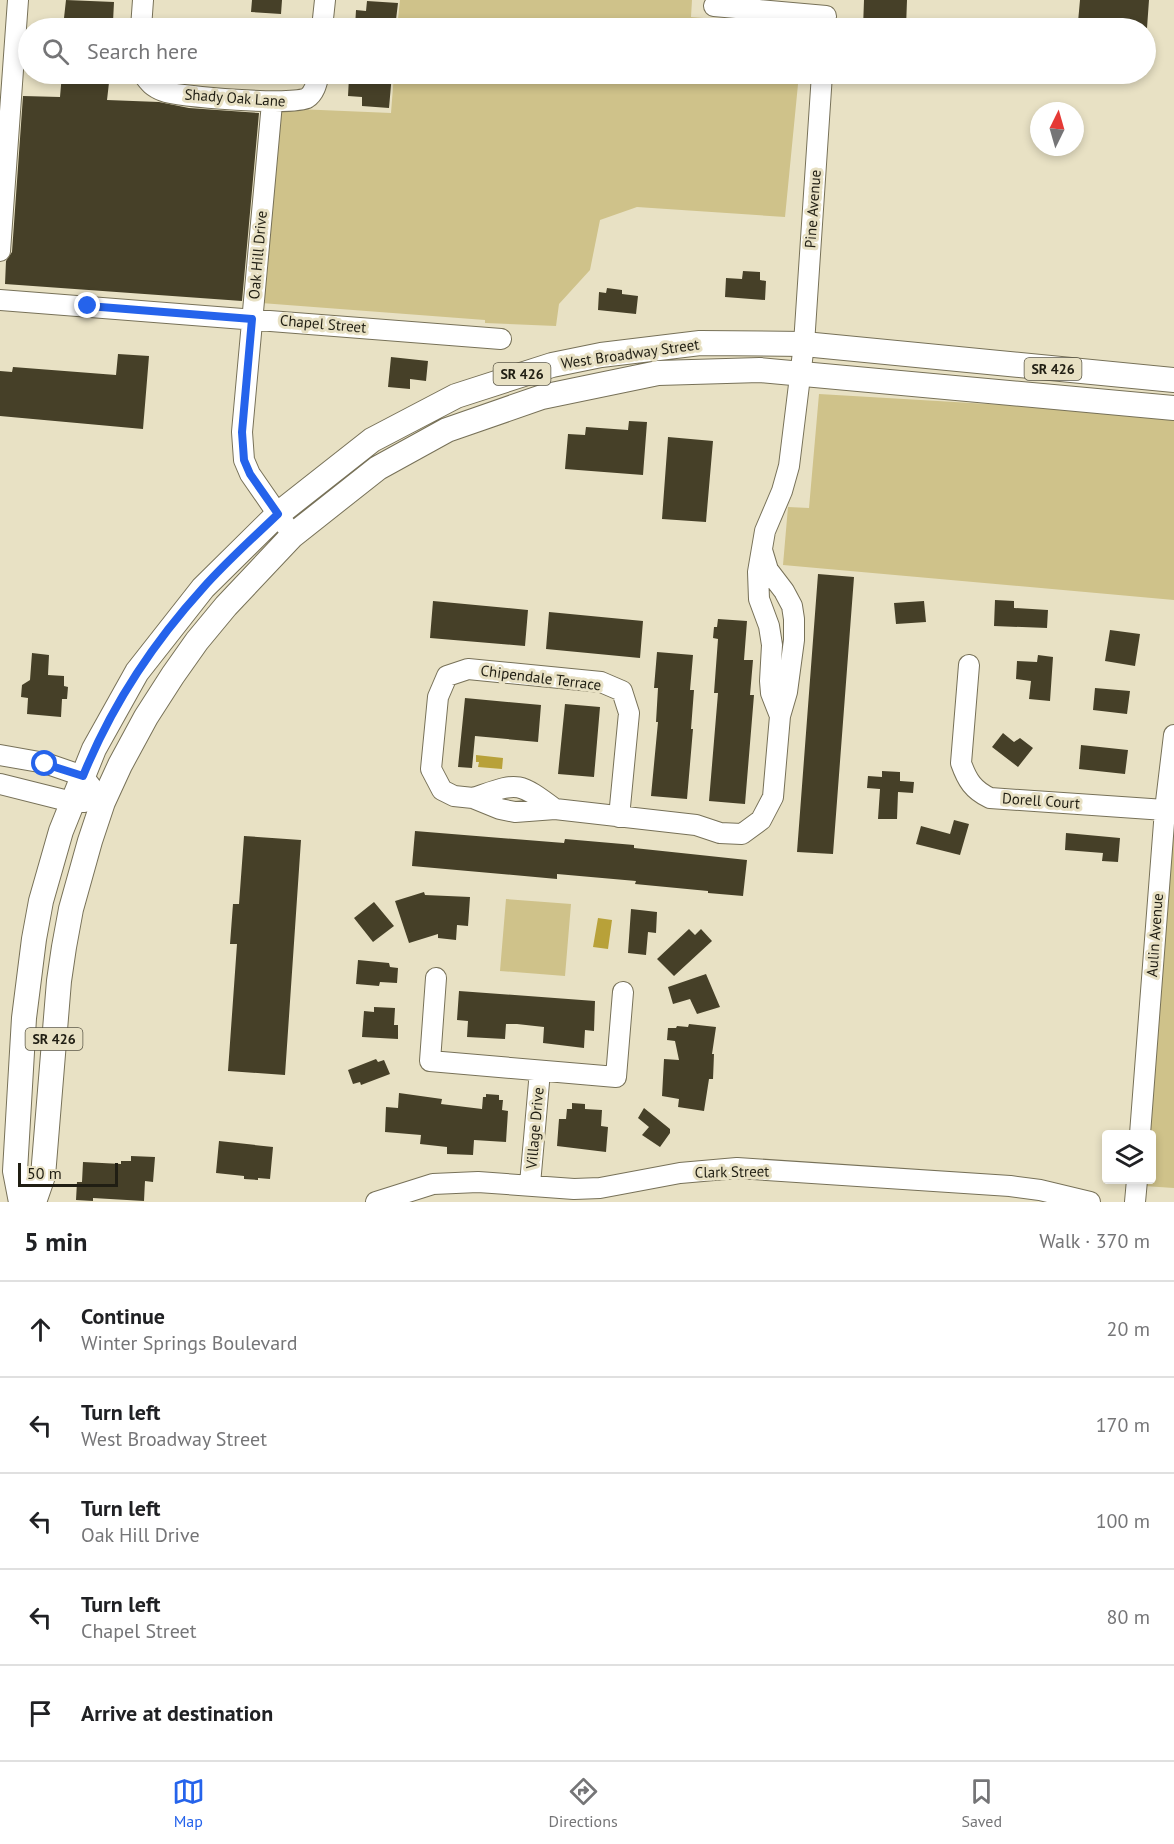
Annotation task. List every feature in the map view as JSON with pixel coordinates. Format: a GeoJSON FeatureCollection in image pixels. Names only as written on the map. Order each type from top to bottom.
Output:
{"type":"FeatureCollection","features":[{"type":"Feature","properties":{"kind":"main road","name":"West Broadway Street"},"geometry":{"type":"LineString","coordinates":[[21,1202],[15,1171],[28,982],[41,901],[61,831],[94,749],[121,699],[158,644],[203,588],[278,514],[372,440],[456,396],[552,365],[601,355],[700,344],[804,344],[1174,380]]}},
{"type":"Feature","properties":{"kind":"main road","name":"West Broadway Street"},"geometry":{"type":"LineString","coordinates":[[34,1202],[44,1176],[59,981],[64,947],[71,909],[103,802],[146,717],[191,649],[239,590],[292,536],[378,468],[447,430],[542,397],[658,373],[760,370],[1174,408]]}},
{"type":"Feature","properties":{"kind":"main road"},"geometry":{"type":"LineString","coordinates":[[1090,400],[1108,392],[1128,393],[1149,379]]}},
{"type":"Feature","properties":{"kind":"street"},"geometry":{"type":"LineString","coordinates":[[0,250],[18,0]]}},
{"type":"Feature","properties":{"kind":"street"},"geometry":{"type":"LineString","coordinates":[[142,18],[143,0]]}},
{"type":"Feature","properties":{"kind":"street"},"geometry":{"type":"LineString","coordinates":[[323,18],[325,0]]}},
{"type":"Feature","properties":{"kind":"street"},"geometry":{"type":"LineString","coordinates":[[714,6],[826,15]]}},
{"type":"Feature","properties":{"kind":"street","name":"Shady Oak Lane"},"geometry":{"type":"LineString","coordinates":[[148,84],[166,93],[272,103],[291,103],[307,98],[316,84]]}},
{"type":"Feature","properties":{"kind":"street","name":"Pine Avenue"},"geometry":{"type":"LineString","coordinates":[[804,344],[821,84]]}},
{"type":"Feature","properties":{"kind":"street","name":"Oak Hill Drive"},"geometry":{"type":"LineString","coordinates":[[272,103],[242,432],[244,460],[250,474],[292,536]]}},
{"type":"Feature","properties":{"kind":"street","name":"Chapel Street"},"geometry":{"type":"LineString","coordinates":[[0,300],[501,339]]}},
{"type":"Feature","properties":{"kind":"street","name":"Chipendale Terrace"},"geometry":{"type":"LineString","coordinates":[[780,716],[770,687],[772,645],[769,626],[757,590],[758,572],[765,531],[782,491],[789,466],[804,344]]}},
{"type":"Feature","properties":{"kind":"street","name":"Chipendale Terrace"},"geometry":{"type":"LineString","coordinates":[[619,817],[629,713],[622,691],[601,682],[468,669],[447,676],[438,697],[431,769],[442,790],[453,796],[472,798],[514,812],[555,809],[619,817],[696,825],[720,833],[742,834],[761,820],[773,797],[780,716],[787,692],[794,619],[792,606],[768,570],[762,550]]}},
{"type":"Feature","properties":{"kind":"street"},"geometry":{"type":"LineString","coordinates":[[757,590],[778,583]]}},
{"type":"Feature","properties":{"kind":"street"},"geometry":{"type":"LineString","coordinates":[[769,626],[794,619]]}},
{"type":"Feature","properties":{"kind":"street","name":"Dorell Court"},"geometry":{"type":"LineString","coordinates":[[969,665],[961,763],[966,778],[978,792],[990,798],[1165,810]]}},
{"type":"Feature","properties":{"kind":"street","name":"Aulin Avenue"},"geometry":{"type":"LineString","coordinates":[[1140,1130],[1165,810],[1174,735]]}},
{"type":"Feature","properties":{"kind":"street"},"geometry":{"type":"LineString","coordinates":[[0,755],[45,764],[83,776],[103,802]]}},
{"type":"Feature","properties":{"kind":"street"},"geometry":{"type":"LineString","coordinates":[[0,784],[72,802],[103,802]]}},
{"type":"Feature","properties":{"kind":"street"},"geometry":{"type":"LineString","coordinates":[[436,978],[430,1061],[616,1077],[623,992]]}},
{"type":"Feature","properties":{"kind":"street","name":"Village Drive"},"geometry":{"type":"LineString","coordinates":[[530,1184],[540,1071]]}},
{"type":"Feature","properties":{"kind":"street","name":"Clark Street"},"geometry":{"type":"LineString","coordinates":[[376,1202],[433,1184],[478,1182],[574,1188],[601,1195],[680,1173],[737,1168],[1010,1186],[1040,1190],[1090,1202]]}},
{"type":"Feature","properties":{"kind":"street"},"geometry":{"type":"LineString","coordinates":[[1135,1202],[1137,1184]]}},
{"type":"Feature","properties":{"kind":"shaded area"},"geometry":{"type":"Polygon","coordinates":[[[400,0],[692,0],[691,17],[703,18],[398,18],[400,0]]]}},
{"type":"Feature","properties":{"kind":"shaded area"},"geometry":{"type":"Polygon","coordinates":[[[393,84],[798,84],[785,217],[637,207],[600,220],[590,270],[559,304],[556,326],[485,323],[485,320],[261,303],[278,111],[297,109],[391,113],[393,84]]]}},
{"type":"Feature","properties":{"kind":"shaded area"},"geometry":{"type":"Polygon","coordinates":[[[819,394],[1159,414],[1174,417],[1174,600],[783,565],[788,507],[809,508],[819,394]]]}},
{"type":"Feature","properties":{"kind":"shaded area"},"geometry":{"type":"Polygon","coordinates":[[[476,755],[503,758],[502,769],[478,767],[479,762],[476,762],[476,755]]]}},
{"type":"Feature","properties":{"kind":"shaded area"},"geometry":{"type":"Polygon","coordinates":[[[1174,799],[1174,1188],[1144,1186],[1144,1184],[1156,1184],[1156,1130],[1148,1130],[1174,799]]]}},
{"type":"Feature","properties":{"kind":"shaded area"},"geometry":{"type":"Polygon","coordinates":[[[506,899],[571,904],[565,976],[500,971],[506,899]]]}},
{"type":"Feature","properties":{"kind":"shaded area"},"geometry":{"type":"Polygon","coordinates":[[[598,918],[612,920],[608,949],[593,947],[598,918]]]}},
{"type":"Feature","properties":{"kind":"building"},"geometry":{"type":"Polygon","coordinates":[[[66,0],[114,2],[113,18],[64,18],[66,0]]]}},
{"type":"Feature","properties":{"kind":"building"},"geometry":{"type":"Polygon","coordinates":[[[252,0],[282,0],[281,14],[251,12],[252,0]]]}},
{"type":"Feature","properties":{"kind":"building"},"geometry":{"type":"Polygon","coordinates":[[[864,0],[907,0],[906,18],[863,18],[864,0]]]}},
{"type":"Feature","properties":{"kind":"building"},"geometry":{"type":"Polygon","coordinates":[[[1080,0],[1149,0],[1148,18],[1078,18],[1080,0]]]}},
{"type":"Feature","properties":{"kind":"building"},"geometry":{"type":"Polygon","coordinates":[[[367,1],[398,3],[396,18],[356,18],[356,10],[366,11],[367,1]]]}},
{"type":"Feature","properties":{"kind":"building"},"geometry":{"type":"Polygon","coordinates":[[[61,84],[109,84],[107,100],[159,102],[189,108],[259,113],[242,301],[5,284],[6,261],[12,252],[23,96],[60,97],[61,84]]]}},
{"type":"Feature","properties":{"kind":"building"},"geometry":{"type":"Polygon","coordinates":[[[349,84],[391,84],[389,108],[362,106],[362,97],[348,96],[349,84]]]}},
{"type":"Feature","properties":{"kind":"building"},"geometry":{"type":"Polygon","coordinates":[[[743,271],[760,272],[760,280],[766,281],[765,300],[725,297],[726,278],[742,279],[743,271]]]}},
{"type":"Feature","properties":{"kind":"building"},"geometry":{"type":"Polygon","coordinates":[[[607,288],[622,290],[622,294],[638,296],[636,314],[598,310],[599,292],[606,293],[607,288]]]}},
{"type":"Feature","properties":{"kind":"building"},"geometry":{"type":"Polygon","coordinates":[[[118,354],[149,356],[143,429],[0,416],[0,371],[12,372],[13,367],[116,375],[118,354]]]}},
{"type":"Feature","properties":{"kind":"building"},"geometry":{"type":"Polygon","coordinates":[[[391,357],[428,361],[426,381],[410,379],[410,389],[388,387],[391,357]]]}},
{"type":"Feature","properties":{"kind":"building"},"geometry":{"type":"Polygon","coordinates":[[[629,421],[647,422],[643,475],[565,469],[568,434],[585,435],[586,427],[628,430],[629,421]]]}},
{"type":"Feature","properties":{"kind":"building"},"geometry":{"type":"Polygon","coordinates":[[[668,437],[713,441],[706,522],[662,519],[668,437]]]}},
{"type":"Feature","properties":{"kind":"building"},"geometry":{"type":"Polygon","coordinates":[[[818,574],[854,577],[833,854],[797,852],[818,574]]]}},
{"type":"Feature","properties":{"kind":"building"},"geometry":{"type":"Polygon","coordinates":[[[995,600],[1014,601],[1014,608],[1048,610],[1047,628],[994,626],[995,600]]]}},
{"type":"Feature","properties":{"kind":"building"},"geometry":{"type":"Polygon","coordinates":[[[433,601],[528,610],[525,646],[430,638],[433,601]]]}},
{"type":"Feature","properties":{"kind":"building"},"geometry":{"type":"Polygon","coordinates":[[[924,601],[926,622],[896,624],[894,603],[924,601]]]}},
{"type":"Feature","properties":{"kind":"building"},"geometry":{"type":"Polygon","coordinates":[[[549,612],[643,621],[640,658],[546,649],[549,612]]]}},
{"type":"Feature","properties":{"kind":"building"},"geometry":{"type":"Polygon","coordinates":[[[718,619],[747,621],[744,660],[753,660],[750,695],[754,695],[745,804],[709,801],[718,693],[714,693],[718,639],[713,638],[714,627],[717,627],[718,619]]]}},
{"type":"Feature","properties":{"kind":"building"},"geometry":{"type":"Polygon","coordinates":[[[1110,630],[1140,634],[1135,666],[1105,661],[1110,630]]]}},
{"type":"Feature","properties":{"kind":"building"},"geometry":{"type":"Polygon","coordinates":[[[657,652],[693,655],[690,690],[694,690],[691,729],[693,729],[687,799],[651,796],[658,722],[656,722],[658,688],[654,688],[657,652]]]}},
{"type":"Feature","properties":{"kind":"building"},"geometry":{"type":"Polygon","coordinates":[[[32,653],[49,655],[48,675],[64,676],[64,686],[68,687],[67,699],[62,699],[61,717],[27,714],[28,698],[21,697],[22,685],[30,680],[32,653]]]}},
{"type":"Feature","properties":{"kind":"building"},"geometry":{"type":"Polygon","coordinates":[[[1038,655],[1053,657],[1050,701],[1029,699],[1031,681],[1016,679],[1017,661],[1037,662],[1038,655]]]}},
{"type":"Feature","properties":{"kind":"building"},"geometry":{"type":"Polygon","coordinates":[[[1095,688],[1130,691],[1127,714],[1093,710],[1095,688]]]}},
{"type":"Feature","properties":{"kind":"building"},"geometry":{"type":"Polygon","coordinates":[[[465,698],[541,705],[538,742],[475,736],[472,768],[458,767],[465,698]]]}},
{"type":"Feature","properties":{"kind":"building"},"geometry":{"type":"Polygon","coordinates":[[[565,704],[600,707],[594,777],[558,774],[565,704]]]}},
{"type":"Feature","properties":{"kind":"building"},"geometry":{"type":"Polygon","coordinates":[[[1003,733],[1014,742],[1020,738],[1033,748],[1018,767],[992,747],[1003,733]]]}},
{"type":"Feature","properties":{"kind":"building"},"geometry":{"type":"Polygon","coordinates":[[[1081,745],[1128,750],[1125,774],[1079,769],[1081,745]]]}},
{"type":"Feature","properties":{"kind":"building"},"geometry":{"type":"Polygon","coordinates":[[[882,771],[900,772],[900,781],[914,782],[913,793],[898,792],[897,819],[878,819],[880,789],[867,788],[868,776],[882,777],[882,771]]]}},
{"type":"Feature","properties":{"kind":"building"},"geometry":{"type":"Polygon","coordinates":[[[954,820],[969,824],[960,855],[916,844],[921,826],[950,834],[954,820]]]}},
{"type":"Feature","properties":{"kind":"building"},"geometry":{"type":"Polygon","coordinates":[[[415,831],[564,843],[565,839],[634,845],[634,848],[747,860],[743,896],[635,884],[636,881],[557,874],[557,879],[412,866],[415,831]]]}},
{"type":"Feature","properties":{"kind":"building"},"geometry":{"type":"Polygon","coordinates":[[[1066,833],[1120,838],[1118,862],[1102,861],[1103,853],[1065,850],[1066,833]]]}},
{"type":"Feature","properties":{"kind":"building"},"geometry":{"type":"Polygon","coordinates":[[[244,836],[301,840],[285,1075],[228,1071],[237,944],[230,944],[233,904],[239,904],[244,836]]]}},
{"type":"Feature","properties":{"kind":"building"},"geometry":{"type":"Polygon","coordinates":[[[424,892],[425,895],[470,897],[468,926],[457,925],[456,940],[438,938],[438,934],[409,943],[395,901],[424,892]]]}},
{"type":"Feature","properties":{"kind":"building"},"geometry":{"type":"Polygon","coordinates":[[[374,902],[394,926],[373,942],[354,918],[374,902]]]}},
{"type":"Feature","properties":{"kind":"building"},"geometry":{"type":"Polygon","coordinates":[[[631,909],[657,912],[656,933],[648,932],[646,955],[628,953],[631,909]]]}},
{"type":"Feature","properties":{"kind":"building"},"geometry":{"type":"Polygon","coordinates":[[[689,929],[695,935],[701,929],[712,941],[674,976],[657,959],[689,929]]]}},
{"type":"Feature","properties":{"kind":"building"},"geometry":{"type":"Polygon","coordinates":[[[358,960],[389,963],[390,967],[398,968],[397,983],[380,982],[379,986],[356,984],[358,960]]]}},
{"type":"Feature","properties":{"kind":"building"},"geometry":{"type":"Polygon","coordinates":[[[706,974],[720,1007],[697,1014],[690,999],[673,1004],[668,987],[706,974]]]}},
{"type":"Feature","properties":{"kind":"building"},"geometry":{"type":"Polygon","coordinates":[[[459,991],[595,1001],[594,1031],[585,1030],[584,1048],[543,1043],[544,1027],[517,1024],[506,1024],[505,1039],[467,1037],[468,1021],[457,1020],[459,991]]]}},
{"type":"Feature","properties":{"kind":"building"},"geometry":{"type":"Polygon","coordinates":[[[374,1007],[395,1008],[394,1025],[398,1025],[398,1039],[362,1037],[364,1011],[374,1012],[374,1007]]]}},
{"type":"Feature","properties":{"kind":"building"},"geometry":{"type":"Polygon","coordinates":[[[689,1024],[716,1027],[712,1054],[714,1054],[713,1079],[709,1079],[704,1111],[678,1107],[679,1099],[662,1096],[664,1059],[679,1060],[675,1041],[667,1040],[668,1028],[688,1027],[689,1024]]]}},
{"type":"Feature","properties":{"kind":"building"},"geometry":{"type":"Polygon","coordinates":[[[376,1059],[378,1062],[384,1060],[390,1074],[361,1085],[360,1082],[353,1084],[348,1070],[376,1059]]]}},
{"type":"Feature","properties":{"kind":"building"},"geometry":{"type":"Polygon","coordinates":[[[399,1093],[442,1099],[441,1104],[482,1109],[483,1097],[486,1097],[486,1094],[499,1095],[499,1100],[503,1100],[502,1110],[508,1111],[506,1142],[474,1140],[473,1155],[447,1154],[447,1147],[420,1144],[421,1135],[385,1132],[386,1107],[398,1108],[399,1093]]]}},
{"type":"Feature","properties":{"kind":"building"},"geometry":{"type":"Polygon","coordinates":[[[572,1103],[585,1104],[585,1109],[602,1110],[601,1126],[608,1127],[606,1152],[557,1146],[559,1119],[566,1119],[567,1109],[572,1109],[572,1103]]]}},
{"type":"Feature","properties":{"kind":"building"},"geometry":{"type":"Polygon","coordinates":[[[644,1108],[670,1129],[670,1133],[660,1147],[642,1135],[649,1127],[638,1118],[644,1108]]]}},
{"type":"Feature","properties":{"kind":"building"},"geometry":{"type":"Polygon","coordinates":[[[219,1141],[273,1147],[270,1179],[244,1179],[244,1176],[216,1173],[219,1141]]]}},
{"type":"Feature","properties":{"kind":"building"},"geometry":{"type":"Polygon","coordinates":[[[131,1156],[155,1157],[153,1182],[145,1181],[144,1201],[93,1198],[93,1201],[76,1200],[77,1182],[82,1182],[83,1162],[121,1164],[121,1161],[131,1161],[131,1156]]]}},
{"type":"Feature","properties":{"kind":"route"},"geometry":{"type":"LineString","coordinates":[[45,764],[83,776],[94,749],[137,672],[203,588],[278,514],[250,474],[244,460],[242,432],[252,319],[88,306]]}}]}
